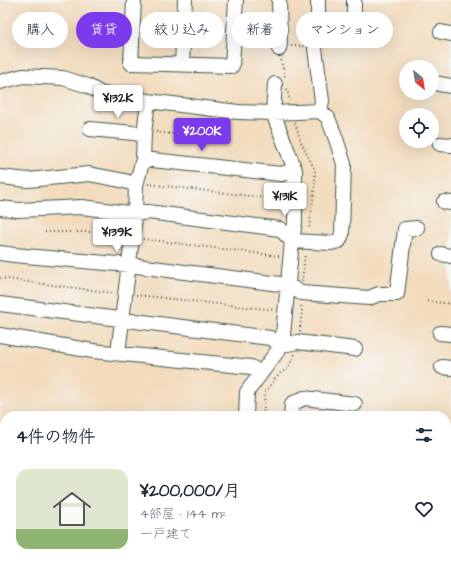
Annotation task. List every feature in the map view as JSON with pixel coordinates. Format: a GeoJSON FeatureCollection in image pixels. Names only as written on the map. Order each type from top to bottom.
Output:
{"type":"FeatureCollection","features":[{"type":"Feature","properties":{"kind":"street"},"geometry":{"type":"LineString","coordinates":[[134,0],[131,63],[232,66],[236,0]]}},
{"type":"Feature","properties":{"kind":"street"},"geometry":{"type":"LineString","coordinates":[[182,64],[185,0]]}},
{"type":"Feature","properties":{"kind":"street"},"geometry":{"type":"LineString","coordinates":[[279,0],[279,49]]}},
{"type":"Feature","properties":{"kind":"street"},"geometry":{"type":"LineString","coordinates":[[318,0],[318,12]]}},
{"type":"Feature","properties":{"kind":"street"},"geometry":{"type":"LineString","coordinates":[[354,0],[354,12]]}},
{"type":"Feature","properties":{"kind":"street"},"geometry":{"type":"LineString","coordinates":[[314,48],[322,101],[320,110]]}},
{"type":"Feature","properties":{"kind":"street"},"geometry":{"type":"LineString","coordinates":[[0,82],[23,76],[63,78],[88,86],[102,94],[148,101],[238,112],[273,113],[320,110],[328,118],[344,164],[342,234],[339,241],[331,243],[292,241],[280,229],[148,212],[135,214],[82,207],[19,210],[0,208]]}},
{"type":"Feature","properties":{"kind":"street"},"geometry":{"type":"LineString","coordinates":[[246,411],[248,392],[282,345],[295,222],[295,170],[273,113],[275,84]]}},
{"type":"Feature","properties":{"kind":"street"},"geometry":{"type":"LineString","coordinates":[[118,353],[135,214],[136,185],[143,159],[148,101]]}},
{"type":"Feature","properties":{"kind":"street"},"geometry":{"type":"LineString","coordinates":[[90,129],[144,134]]}},
{"type":"Feature","properties":{"kind":"street"},"geometry":{"type":"LineString","coordinates":[[143,159],[281,174],[295,170]]}},
{"type":"Feature","properties":{"kind":"street"},"geometry":{"type":"LineString","coordinates":[[0,177],[28,180],[89,174],[125,181],[136,185]]}},
{"type":"Feature","properties":{"kind":"street"},"geometry":{"type":"LineString","coordinates":[[0,253],[128,266],[288,285],[301,293],[369,298],[379,294],[397,294],[405,229],[417,228]]}},
{"type":"Feature","properties":{"kind":"street"},"geometry":{"type":"LineString","coordinates":[[0,304],[270,338],[282,345],[298,342],[355,349]]}},
{"type":"Feature","properties":{"kind":"street"},"geometry":{"type":"LineString","coordinates":[[0,335],[93,350],[251,367],[261,373]]}},
{"type":"Feature","properties":{"kind":"street"},"geometry":{"type":"LineString","coordinates":[[291,411],[292,404],[304,398],[355,404]]}},
{"type":"Feature","properties":{"kind":"path"},"geometry":{"type":"LineString","coordinates":[[279,49],[285,46],[296,46]]}},
{"type":"Feature","properties":{"kind":"path"},"geometry":{"type":"LineString","coordinates":[[144,134],[152,131],[217,139]]}},
{"type":"Feature","properties":{"kind":"path"},"geometry":{"type":"LineString","coordinates":[[136,185],[143,184],[284,200]]}},
{"type":"Feature","properties":{"kind":"path"},"geometry":{"type":"LineString","coordinates":[[45,232],[105,232],[125,235],[132,238],[281,256]]}},
{"type":"Feature","properties":{"kind":"path"},"geometry":{"type":"LineString","coordinates":[[427,301],[451,304]]}}]}
